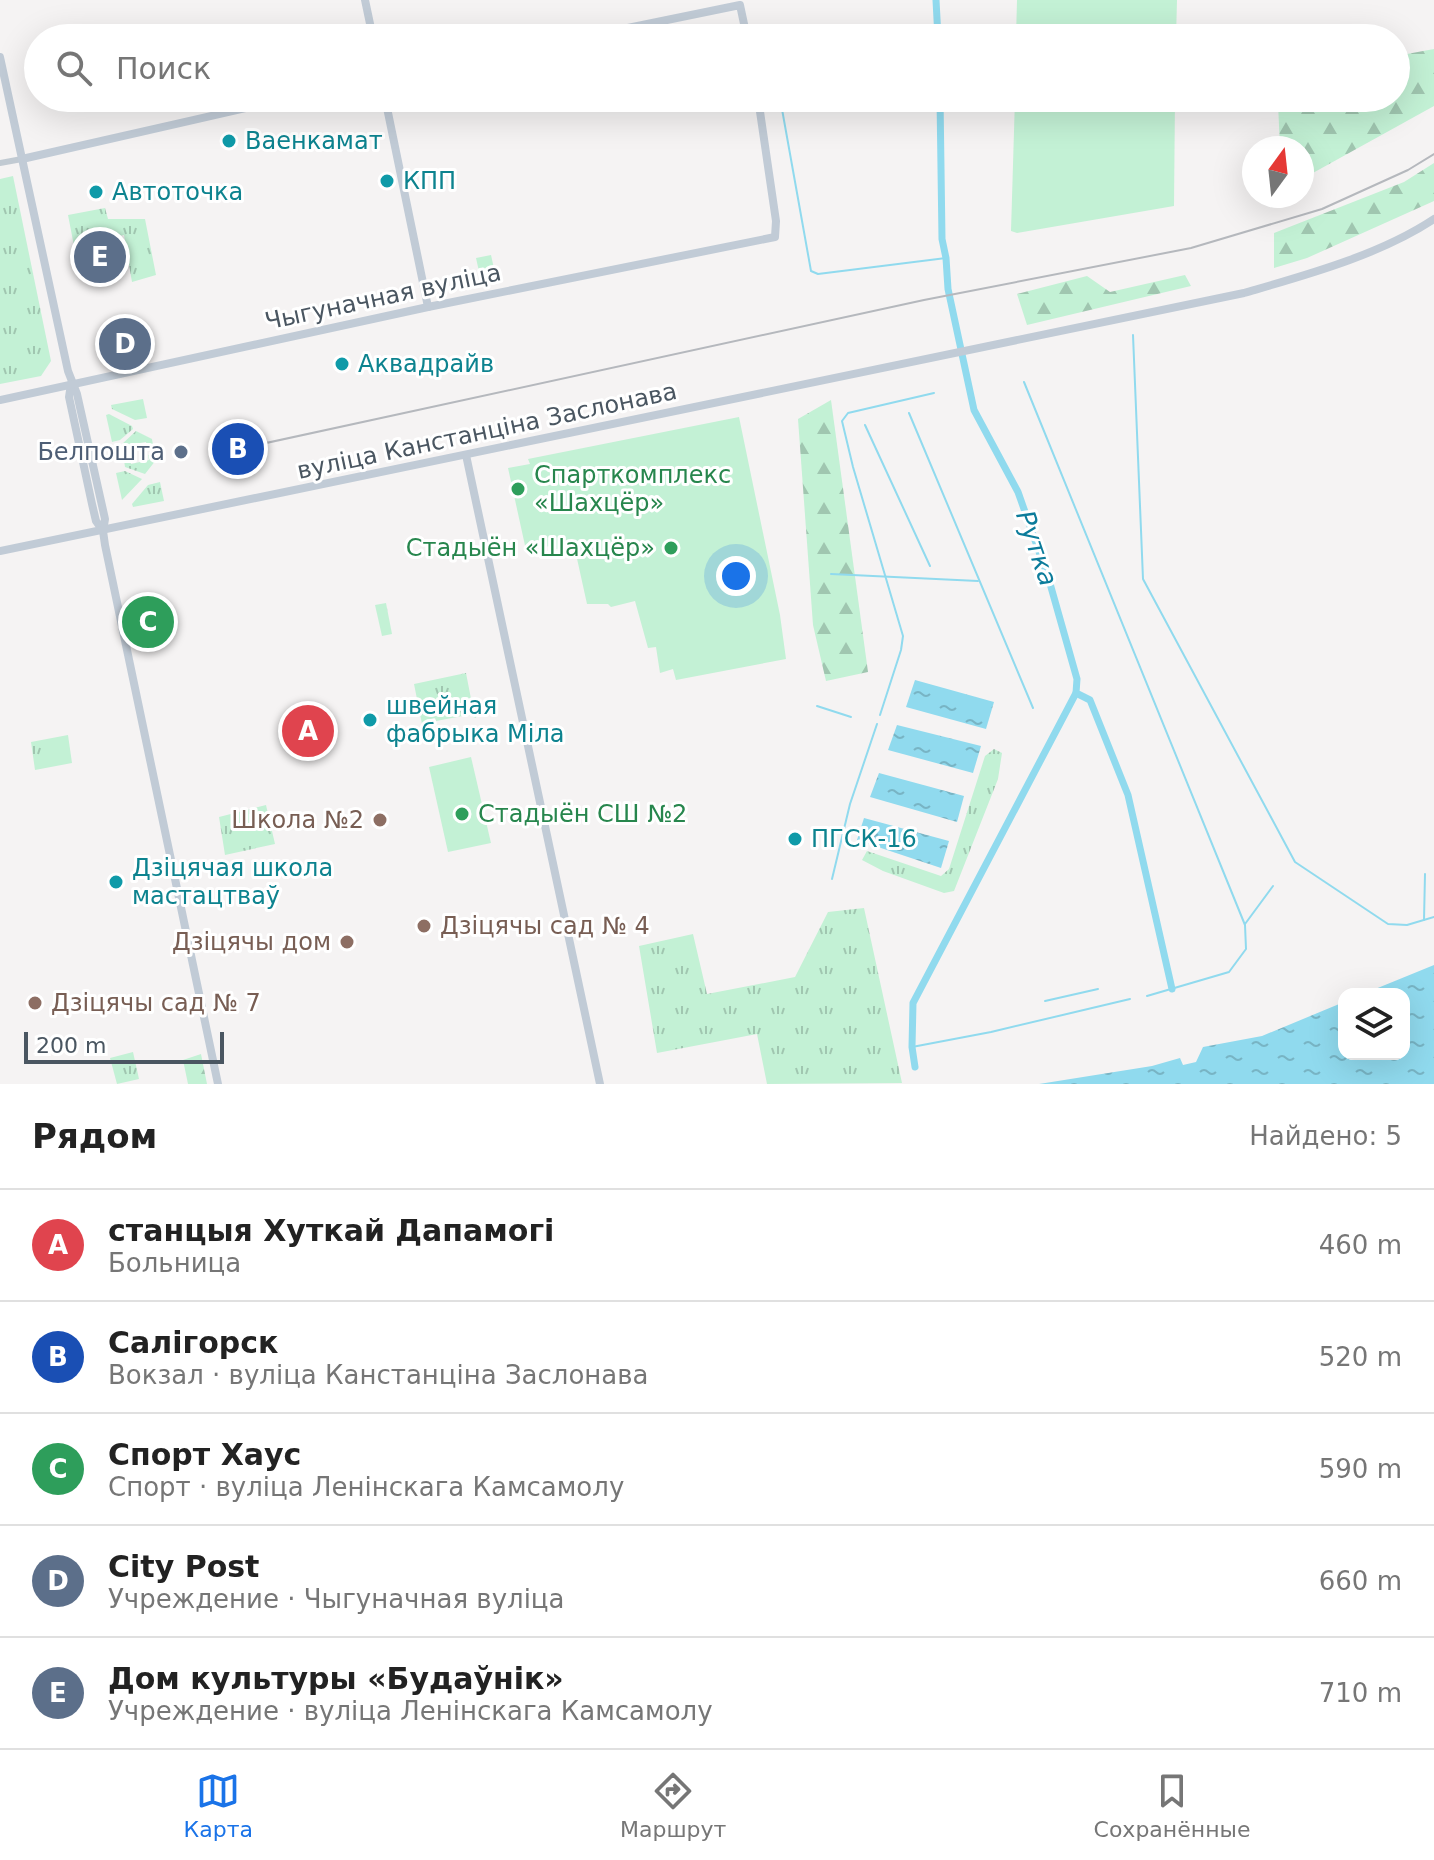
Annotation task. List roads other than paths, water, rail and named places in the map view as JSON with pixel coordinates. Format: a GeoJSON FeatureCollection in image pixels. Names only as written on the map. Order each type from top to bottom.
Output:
{"type":"FeatureCollection","features":[{"type":"Feature","properties":{"kind":"main road"},"geometry":{"type":"LineString","coordinates":[[365,0],[370,24]]}},
{"type":"Feature","properties":{"kind":"main road"},"geometry":{"type":"LineString","coordinates":[[647,24],[740,5],[744,24]]}},
{"type":"Feature","properties":{"kind":"main road"},"geometry":{"type":"LineString","coordinates":[[0,57],[71,383],[77,394],[105,519],[103,531],[218,1084]]}},
{"type":"Feature","properties":{"kind":"main road"},"geometry":{"type":"LineString","coordinates":[[22,159],[228,112]]}},
{"type":"Feature","properties":{"kind":"main road"},"geometry":{"type":"LineString","coordinates":[[388,112],[428,307]]}},
{"type":"Feature","properties":{"kind":"main road","name":"Чыгуначная вуліца"},"geometry":{"type":"LineString","coordinates":[[0,400],[428,307],[775,237],[776,221],[760,112]]}},
{"type":"Feature","properties":{"kind":"main road","name":"вуліца Канстанціна Заслонава"},"geometry":{"type":"LineString","coordinates":[[0,551],[1244,293],[1328,267],[1384,245],[1434,219]]}},
{"type":"Feature","properties":{"kind":"main road"},"geometry":{"type":"LineString","coordinates":[[466,455],[600,1084]]}},
{"type":"Feature","properties":{"kind":"street"},"geometry":{"type":"LineString","coordinates":[[0,163],[22,159]]}},
{"type":"Feature","properties":{"kind":"water"},"geometry":{"type":"Polygon","coordinates":[[[915,680],[994,702],[986,729],[906,707],[915,680]]]}},
{"type":"Feature","properties":{"kind":"water"},"geometry":{"type":"Polygon","coordinates":[[[897,725],[981,746],[973,773],[888,750],[897,725]]]}},
{"type":"Feature","properties":{"kind":"water"},"geometry":{"type":"Polygon","coordinates":[[[879,773],[964,796],[957,822],[870,797],[879,773]]]}},
{"type":"Feature","properties":{"kind":"water"},"geometry":{"type":"Polygon","coordinates":[[[864,818],[949,841],[941,868],[857,840],[864,818]]]}},
{"type":"Feature","properties":{"kind":"water"},"geometry":{"type":"Polygon","coordinates":[[[1434,965],[1434,1084],[1039,1084],[1152,1066],[1180,1058],[1183,1065],[1196,1062],[1203,1047],[1262,1036],[1338,1004],[1338,1060],[1410,1060],[1410,988],[1378,988],[1434,965]]]}},
{"type":"Feature","properties":{"kind":"waterway","name":"Рутка"},"geometry":{"type":"LineString","coordinates":[[936,0],[937,24]]}},
{"type":"Feature","properties":{"kind":"waterway"},"geometry":{"type":"LineString","coordinates":[[783,112],[811,271],[818,274],[946,258]]}},
{"type":"Feature","properties":{"kind":"waterway","name":"Рутка"},"geometry":{"type":"LineString","coordinates":[[940,112],[942,239],[948,289],[974,410],[1018,492],[1049,580],[1077,679],[1076,693],[1090,700],[1128,795],[1172,989]]}},
{"type":"Feature","properties":{"kind":"waterway"},"geometry":{"type":"LineString","coordinates":[[1133,335],[1143,579],[1295,862],[1388,924],[1407,925],[1434,917]]}},
{"type":"Feature","properties":{"kind":"waterway"},"geometry":{"type":"LineString","coordinates":[[1024,382],[1245,925],[1246,949],[1229,972],[1147,996]]}},
{"type":"Feature","properties":{"kind":"waterway"},"geometry":{"type":"LineString","coordinates":[[880,715],[903,636],[842,421],[848,413],[934,393]]}},
{"type":"Feature","properties":{"kind":"waterway"},"geometry":{"type":"LineString","coordinates":[[909,413],[1033,708]]}},
{"type":"Feature","properties":{"kind":"waterway"},"geometry":{"type":"LineString","coordinates":[[865,425],[930,566]]}},
{"type":"Feature","properties":{"kind":"waterway"},"geometry":{"type":"LineString","coordinates":[[831,574],[978,581]]}},
{"type":"Feature","properties":{"kind":"waterway"},"geometry":{"type":"LineString","coordinates":[[915,1067],[913,1003],[1076,693]]}},
{"type":"Feature","properties":{"kind":"waterway"},"geometry":{"type":"LineString","coordinates":[[817,706],[851,717]]}},
{"type":"Feature","properties":{"kind":"waterway"},"geometry":{"type":"LineString","coordinates":[[832,879],[850,804],[877,724]]}},
{"type":"Feature","properties":{"kind":"waterway"},"geometry":{"type":"LineString","coordinates":[[1424,920],[1425,874]]}},
{"type":"Feature","properties":{"kind":"waterway"},"geometry":{"type":"LineString","coordinates":[[1245,924],[1273,886]]}},
{"type":"Feature","properties":{"kind":"waterway"},"geometry":{"type":"LineString","coordinates":[[1045,1001],[1098,989]]}},
{"type":"Feature","properties":{"kind":"waterway"},"geometry":{"type":"LineString","coordinates":[[912,1047],[1130,999]]}},
{"type":"Feature","properties":{"kind":"railway"},"geometry":{"type":"LineString","coordinates":[[220,453],[924,300],[1191,248],[1322,209],[1408,170],[1434,154]]}},
{"type":"Feature","properties":{"kind":"place","name":"Ваенкамат"},"geometry":{"type":"Point","coordinates":[229,141]}},
{"type":"Feature","properties":{"kind":"place","name":"КПП"},"geometry":{"type":"Point","coordinates":[387,181]}},
{"type":"Feature","properties":{"kind":"place","name":"Автоточка"},"geometry":{"type":"Point","coordinates":[96,192]}},
{"type":"Feature","properties":{"kind":"place","name":"Дом культуры «Будаўнік»"},"geometry":{"type":"Point","coordinates":[100,257]}},
{"type":"Feature","properties":{"kind":"place","name":"City Post"},"geometry":{"type":"Point","coordinates":[125,344]}},
{"type":"Feature","properties":{"kind":"place","name":"Аквадрайв"},"geometry":{"type":"Point","coordinates":[342,364]}},
{"type":"Feature","properties":{"kind":"place","name":"Салігорск"},"geometry":{"type":"Point","coordinates":[238,449]}},
{"type":"Feature","properties":{"kind":"place","name":"Белпошта"},"geometry":{"type":"Point","coordinates":[181,452]}},
{"type":"Feature","properties":{"kind":"place","name":"Спарткомплекс «Шахцёр»"},"geometry":{"type":"Point","coordinates":[518,489]}},
{"type":"Feature","properties":{"kind":"place","name":"Стадыён «Шахцёр»"},"geometry":{"type":"Point","coordinates":[671,548]}},
{"type":"Feature","properties":{"kind":"place","name":"Спорт Хаус"},"geometry":{"type":"Point","coordinates":[148,622]}},
{"type":"Feature","properties":{"kind":"place","name":"швейная фабрыка Міла"},"geometry":{"type":"Point","coordinates":[370,720]}},
{"type":"Feature","properties":{"kind":"place","name":"станцыя Хуткай Дапамогі"},"geometry":{"type":"Point","coordinates":[308,731]}},
{"type":"Feature","properties":{"kind":"place","name":"Стадыён СШ №2"},"geometry":{"type":"Point","coordinates":[462,814]}},
{"type":"Feature","properties":{"kind":"place","name":"Школа №2"},"geometry":{"type":"Point","coordinates":[380,820]}},
{"type":"Feature","properties":{"kind":"place","name":"ПГСК-16"},"geometry":{"type":"Point","coordinates":[795,839]}},
{"type":"Feature","properties":{"kind":"place","name":"Дзіцячая школа мастацтваў"},"geometry":{"type":"Point","coordinates":[116,882]}},
{"type":"Feature","properties":{"kind":"place","name":"Дзіцячы сад № 4"},"geometry":{"type":"Point","coordinates":[424,926]}},
{"type":"Feature","properties":{"kind":"place","name":"Дзіцячы дом"},"geometry":{"type":"Point","coordinates":[347,942]}},
{"type":"Feature","properties":{"kind":"place","name":"Дзіцячы сад № 7"},"geometry":{"type":"Point","coordinates":[35,1003]}}]}
